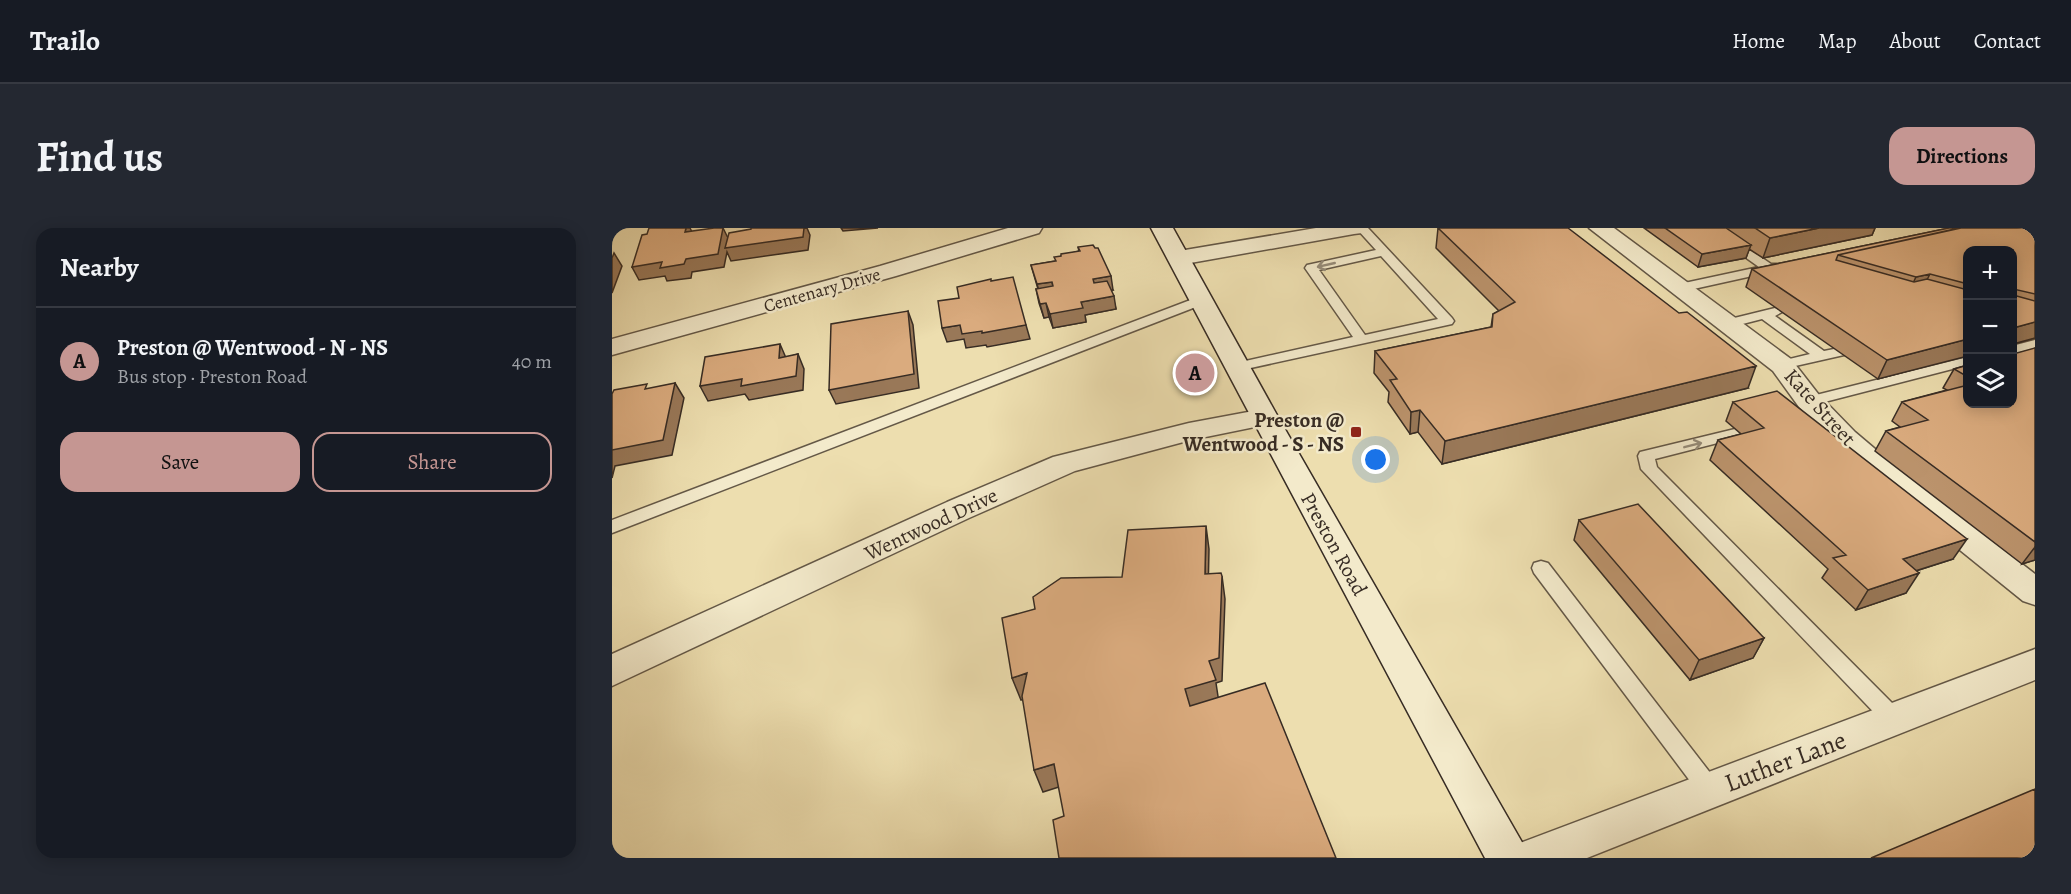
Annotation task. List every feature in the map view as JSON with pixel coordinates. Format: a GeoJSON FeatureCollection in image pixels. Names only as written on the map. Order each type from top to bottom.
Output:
{"type":"FeatureCollection","features":[{"type":"Feature","properties":{"kind":"street","name":"Centenary Drive"},"geometry":{"type":"LineString","coordinates":[[612,347],[888,271],[1031,228]]}},
{"type":"Feature","properties":{"kind":"street","name":"Preston Road"},"geometry":{"type":"LineString","coordinates":[[1162,228],[1264,417],[1509,858]]}},
{"type":"Feature","properties":{"kind":"street"},"geometry":{"type":"LineString","coordinates":[[1179,258],[1354,228]]}},
{"type":"Feature","properties":{"kind":"street","name":"Kate Street"},"geometry":{"type":"LineString","coordinates":[[1600,228],[1782,365],[1810,411],[2035,592]]}},
{"type":"Feature","properties":{"kind":"street","name":"Wentwood Drive"},"geometry":{"type":"LineString","coordinates":[[612,671],[958,510],[1064,464],[1189,432],[1264,417]]}},
{"type":"Feature","properties":{"kind":"street","name":"Luther Lane"},"geometry":{"type":"LineString","coordinates":[[1536,858],[1648,811],[1710,790],[2035,664]]}},
{"type":"Feature","properties":{"kind":"lane"},"geometry":{"type":"LineString","coordinates":[[1237,367],[1447,321],[1362,228]]}},
{"type":"Feature","properties":{"kind":"lane"},"geometry":{"type":"LineString","coordinates":[[1710,228],[1769,268]]}},
{"type":"Feature","properties":{"kind":"lane"},"geometry":{"type":"LineString","coordinates":[[1362,340],[1311,268],[1383,252]]}},
{"type":"Feature","properties":{"kind":"lane"},"geometry":{"type":"LineString","coordinates":[[1680,288],[1792,263]]}},
{"type":"Feature","properties":{"kind":"lane"},"geometry":{"type":"LineString","coordinates":[[612,527],[1201,300]]}},
{"type":"Feature","properties":{"kind":"lane"},"geometry":{"type":"LineString","coordinates":[[1727,324],[1779,311]]}},
{"type":"Feature","properties":{"kind":"lane"},"geometry":{"type":"LineString","coordinates":[[1764,314],[1822,356]]}},
{"type":"Feature","properties":{"kind":"lane"},"geometry":{"type":"LineString","coordinates":[[2017,349],[2035,344]]}},
{"type":"Feature","properties":{"kind":"lane"},"geometry":{"type":"LineString","coordinates":[[1782,365],[1839,352]]}},
{"type":"Feature","properties":{"kind":"lane"},"geometry":{"type":"LineString","coordinates":[[1810,411],[1963,363]]}},
{"type":"Feature","properties":{"kind":"lane"},"geometry":{"type":"LineString","coordinates":[[1739,433],[1646,456],[1649,469],[1894,719]]}},
{"type":"Feature","properties":{"kind":"lane"},"geometry":{"type":"LineString","coordinates":[[1541,568],[1710,790]]}},
{"type":"Feature","properties":{"kind":"building"},"geometry":{"type":"Polygon","coordinates":[[[649,228],[686,228],[685,232],[723,228],[718,254],[686,259],[684,264],[660,268],[662,262],[632,267],[642,235],[647,234],[649,228]]]}},
{"type":"Feature","properties":{"kind":"building"},"geometry":{"type":"Polygon","coordinates":[[[751,228],[804,228],[803,237],[725,248],[729,233],[751,228]]]}},
{"type":"Feature","properties":{"kind":"building"},"geometry":{"type":"Polygon","coordinates":[[[1438,228],[1568,228],[1679,313],[1687,312],[1756,366],[1445,441],[1420,410],[1411,412],[1390,380],[1397,379],[1375,351],[1492,327],[1493,314],[1515,302],[1438,228]]]}},
{"type":"Feature","properties":{"kind":"building"},"geometry":{"type":"Polygon","coordinates":[[[1665,228],[1726,228],[1751,245],[1702,254],[1665,228]]]}},
{"type":"Feature","properties":{"kind":"building"},"geometry":{"type":"Polygon","coordinates":[[[1755,228],[1819,228],[1770,238],[1755,228]]]}},
{"type":"Feature","properties":{"kind":"building"},"geometry":{"type":"Polygon","coordinates":[[[1949,228],[1959,228],[1838,255],[1836,260],[1914,282],[1927,279],[1963,289],[1963,340],[1887,360],[1752,269],[1949,228]]]}},
{"type":"Feature","properties":{"kind":"building"},"geometry":{"type":"Polygon","coordinates":[[[1961,228],[2035,228],[2035,294],[2017,290],[2017,246],[1963,246],[1963,283],[1930,274],[1916,277],[1838,255],[1961,228]]]}},
{"type":"Feature","properties":{"kind":"building"},"geometry":{"type":"Polygon","coordinates":[[[1093,245],[1098,248],[1111,276],[1093,279],[1094,283],[1107,281],[1114,296],[1081,302],[1083,308],[1050,314],[1046,303],[1040,304],[1036,289],[1053,286],[1052,282],[1037,284],[1031,265],[1056,261],[1054,257],[1080,251],[1078,247],[1093,245]]]}},
{"type":"Feature","properties":{"kind":"building"},"geometry":{"type":"Polygon","coordinates":[[[1013,277],[1026,325],[962,334],[960,325],[942,328],[938,301],[959,298],[957,287],[991,279],[991,281],[1013,277]]]}},
{"type":"Feature","properties":{"kind":"building"},"geometry":{"type":"Polygon","coordinates":[[[2017,296],[2035,301],[2035,322],[2017,327],[2017,296]]]}},
{"type":"Feature","properties":{"kind":"building"},"geometry":{"type":"Polygon","coordinates":[[[908,311],[914,374],[829,390],[831,324],[908,311]]]}},
{"type":"Feature","properties":{"kind":"building"},"geometry":{"type":"Polygon","coordinates":[[[780,344],[779,358],[798,354],[796,376],[741,386],[742,379],[700,386],[705,357],[780,344]]]}},
{"type":"Feature","properties":{"kind":"building"},"geometry":{"type":"Polygon","coordinates":[[[2035,348],[2035,542],[1886,431],[1928,420],[1902,402],[1963,386],[1963,408],[2017,408],[2017,353],[2035,348]]]}},
{"type":"Feature","properties":{"kind":"building"},"geometry":{"type":"Polygon","coordinates":[[[1963,366],[1963,374],[1954,369],[1963,366]]]}},
{"type":"Feature","properties":{"kind":"building"},"geometry":{"type":"Polygon","coordinates":[[[675,383],[663,440],[612,450],[612,394],[614,390],[647,384],[645,389],[675,383]]]}},
{"type":"Feature","properties":{"kind":"building"},"geometry":{"type":"Polygon","coordinates":[[[1777,391],[1967,539],[1903,559],[1919,573],[1868,590],[1833,558],[1846,555],[1718,440],[1764,428],[1733,402],[1777,391]]]}},
{"type":"Feature","properties":{"kind":"building"},"geometry":{"type":"Polygon","coordinates":[[[1638,504],[1764,638],[1699,660],[1579,520],[1638,504]]]}},
{"type":"Feature","properties":{"kind":"building"},"geometry":{"type":"Polygon","coordinates":[[[1206,526],[1205,574],[1221,573],[1222,576],[1219,658],[1209,661],[1216,680],[1185,689],[1190,706],[1265,683],[1336,858],[1059,858],[1053,820],[1064,816],[1054,764],[1034,770],[1022,696],[1027,673],[1012,678],[1002,618],[1035,609],[1033,597],[1061,578],[1122,577],[1128,530],[1206,526]]]}},
{"type":"Feature","properties":{"kind":"building"},"geometry":{"type":"Polygon","coordinates":[[[2035,789],[2035,858],[1871,858],[2035,789]]]}},
{"type":"Feature","properties":{"kind":"place","name":"Preston @ Wentwood - N - NS"},"geometry":{"type":"Point","coordinates":[1195,373]}},
{"type":"Feature","properties":{"kind":"place","name":"Preston @ Wentwood - S - NS"},"geometry":{"type":"Point","coordinates":[1356,432]}}]}
